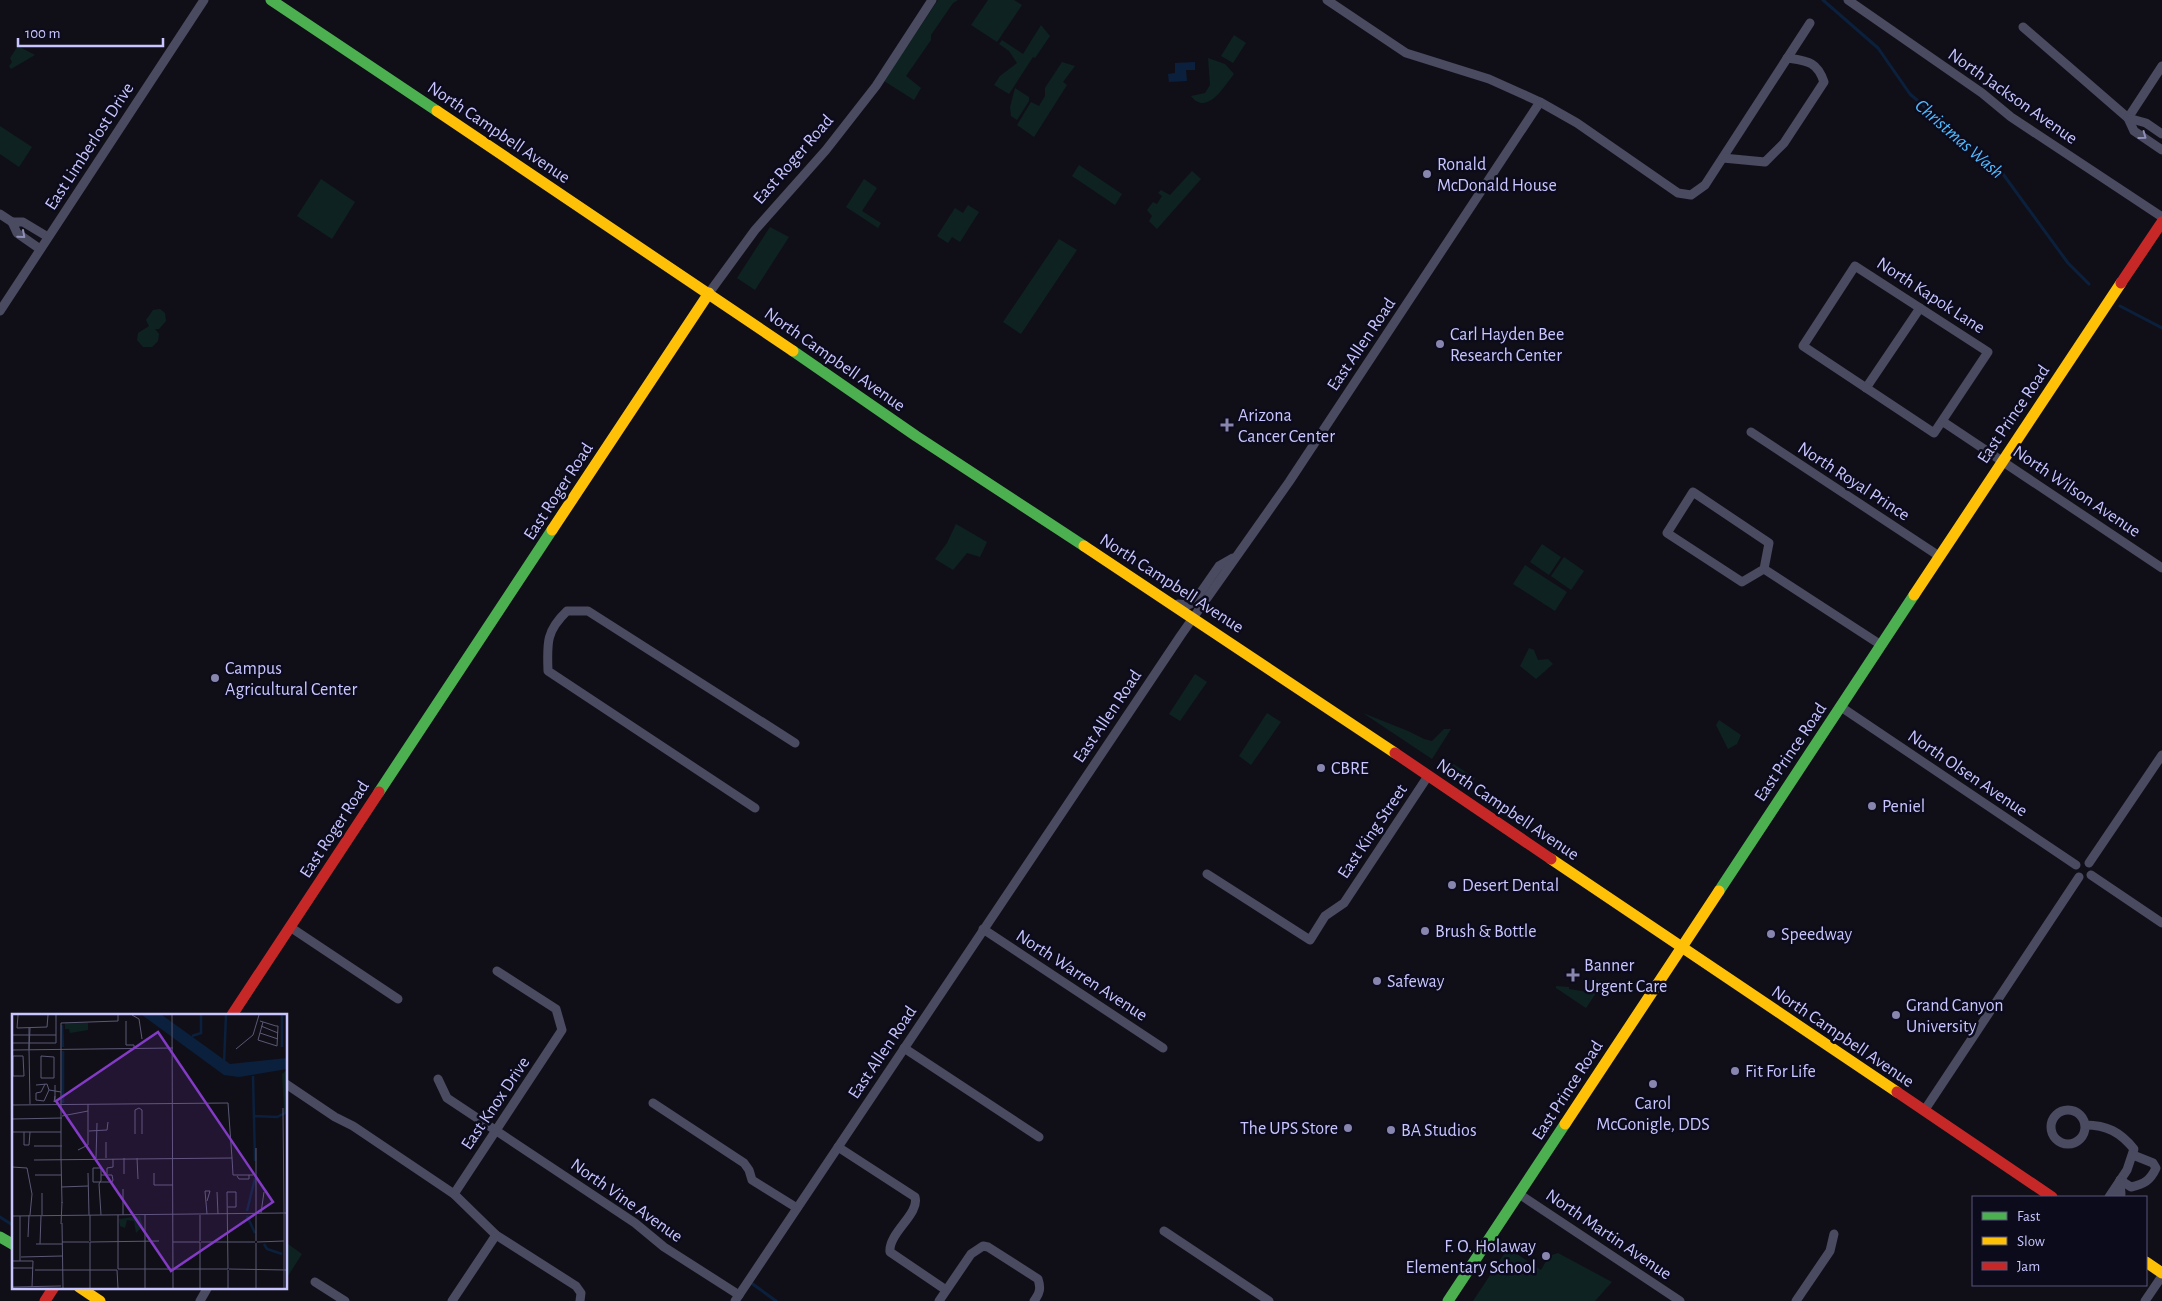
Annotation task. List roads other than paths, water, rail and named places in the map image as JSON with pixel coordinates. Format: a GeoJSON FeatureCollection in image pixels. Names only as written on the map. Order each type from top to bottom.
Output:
{"type":"FeatureCollection","features":[{"type":"Feature","properties":{"kind":"main road","name":"North Campbell Avenue"},"geometry":{"type":"LineString","coordinates":[[270,0],[709,293],[916,436],[1168,600],[2051,1196]]}},
{"type":"Feature","properties":{"kind":"main road","name":"East Prince Road"},"geometry":{"type":"LineString","coordinates":[[1448,1301],[1939,556],[2162,222]]}},
{"type":"Feature","properties":{"kind":"main road","name":"East Roger Road"},"geometry":{"type":"LineString","coordinates":[[233,1014],[709,293]]}},
{"type":"Feature","properties":{"kind":"main road"},"geometry":{"type":"LineString","coordinates":[[0,1236],[12,1244]]}},
{"type":"Feature","properties":{"kind":"main road"},"geometry":{"type":"LineString","coordinates":[[2147,1263],[2162,1275]]}},
{"type":"Feature","properties":{"kind":"main road"},"geometry":{"type":"LineString","coordinates":[[45,1301],[53,1288]]}},
{"type":"Feature","properties":{"kind":"main road"},"geometry":{"type":"LineString","coordinates":[[80,1288],[100,1301]]}},
{"type":"Feature","properties":{"kind":"street","name":"East Limberlost Drive"},"geometry":{"type":"LineString","coordinates":[[0,311],[204,0]]}},
{"type":"Feature","properties":{"kind":"street","name":"East Roger Road"},"geometry":{"type":"LineString","coordinates":[[709,293],[755,230],[826,150],[876,86],[932,0]]}},
{"type":"Feature","properties":{"kind":"street"},"geometry":{"type":"LineString","coordinates":[[1327,0],[1406,53],[1489,79],[1540,102],[1577,124],[1678,193],[1691,195],[1705,185],[1810,23]]}},
{"type":"Feature","properties":{"kind":"street","name":"North Jackson Avenue"},"geometry":{"type":"LineString","coordinates":[[1848,0],[1982,93],[2011,118],[2162,217]]}},
{"type":"Feature","properties":{"kind":"street"},"geometry":{"type":"LineString","coordinates":[[2023,27],[2128,118],[2134,131],[2162,150]]}},
{"type":"Feature","properties":{"kind":"street"},"geometry":{"type":"LineString","coordinates":[[1723,158],[1765,162],[1784,143],[1824,82],[1820,70],[1808,61],[1787,58]]}},
{"type":"Feature","properties":{"kind":"street"},"geometry":{"type":"LineString","coordinates":[[2128,118],[2162,66]]}},
{"type":"Feature","properties":{"kind":"street","name":"East Allen Road"},"geometry":{"type":"LineString","coordinates":[[737,1298],[1193,617],[1289,482],[1540,102]]}},
{"type":"Feature","properties":{"kind":"street"},"geometry":{"type":"LineString","coordinates":[[2128,118],[2146,123],[2162,134]]}},
{"type":"Feature","properties":{"kind":"street"},"geometry":{"type":"LineString","coordinates":[[0,214],[12,222],[17,232],[40,249]]}},
{"type":"Feature","properties":{"kind":"street"},"geometry":{"type":"LineString","coordinates":[[12,222],[23,222],[48,237]]}},
{"type":"Feature","properties":{"kind":"street","name":"North Kapok Lane"},"geometry":{"type":"LineString","coordinates":[[1866,388],[1803,346],[1856,266],[1988,352],[1942,421]]}},
{"type":"Feature","properties":{"kind":"street"},"geometry":{"type":"LineString","coordinates":[[1920,308],[1866,388],[1934,433],[1942,421]]}},
{"type":"Feature","properties":{"kind":"street","name":"North Wilson Avenue"},"geometry":{"type":"LineString","coordinates":[[1942,421],[2162,568]]}},
{"type":"Feature","properties":{"kind":"street","name":"North Royal Prince"},"geometry":{"type":"LineString","coordinates":[[1751,432],[1939,556]]}},
{"type":"Feature","properties":{"kind":"street"},"geometry":{"type":"LineString","coordinates":[[1693,492],[1769,543],[1764,569],[1742,582],[1666,533],[1693,492]]}},
{"type":"Feature","properties":{"kind":"street"},"geometry":{"type":"LineString","coordinates":[[1168,600],[1188,605],[1194,602],[1219,566],[1233,558]]}},
{"type":"Feature","properties":{"kind":"street"},"geometry":{"type":"LineString","coordinates":[[1764,569],[1881,645]]}},
{"type":"Feature","properties":{"kind":"street"},"geometry":{"type":"LineString","coordinates":[[755,808],[548,671],[547,647],[553,624],[567,611],[588,611],[795,743]]}},
{"type":"Feature","properties":{"kind":"street","name":"North Olsen Avenue"},"geometry":{"type":"LineString","coordinates":[[1841,707],[2076,865]]}},
{"type":"Feature","properties":{"kind":"street"},"geometry":{"type":"LineString","coordinates":[[2088,863],[2162,755]]}},
{"type":"Feature","properties":{"kind":"street","name":"East King Street"},"geometry":{"type":"LineString","coordinates":[[1207,874],[1310,940],[1325,916],[1344,903],[1428,776]]}},
{"type":"Feature","properties":{"kind":"street"},"geometry":{"type":"LineString","coordinates":[[2080,862],[2088,863],[2092,867],[2090,875],[2084,879],[2079,877],[2075,873],[2076,865],[2080,862]]}},
{"type":"Feature","properties":{"kind":"street"},"geometry":{"type":"LineString","coordinates":[[2090,875],[2162,923]]}},
{"type":"Feature","properties":{"kind":"street"},"geometry":{"type":"LineString","coordinates":[[1924,1111],[2079,877]]}},
{"type":"Feature","properties":{"kind":"street"},"geometry":{"type":"LineString","coordinates":[[290,928],[398,999]]}},
{"type":"Feature","properties":{"kind":"street","name":"North Warren Avenue"},"geometry":{"type":"LineString","coordinates":[[983,929],[1162,1048]]}},
{"type":"Feature","properties":{"kind":"street","name":"East Knox Drive"},"geometry":{"type":"LineString","coordinates":[[454,1194],[562,1030],[556,1010],[497,971]]}},
{"type":"Feature","properties":{"kind":"street"},"geometry":{"type":"LineString","coordinates":[[904,1048],[1039,1137]]}},
{"type":"Feature","properties":{"kind":"street","name":"North Vine Avenue"},"geometry":{"type":"LineString","coordinates":[[438,1079],[447,1098],[635,1222],[664,1246],[737,1298]]}},
{"type":"Feature","properties":{"kind":"street"},"geometry":{"type":"LineString","coordinates":[[288,1085],[335,1117],[353,1126],[454,1194],[496,1235],[576,1286],[581,1293],[580,1301]]}},
{"type":"Feature","properties":{"kind":"street"},"geometry":{"type":"LineString","coordinates":[[653,1103],[744,1162],[752,1180],[797,1208]]}},
{"type":"Feature","properties":{"kind":"street"},"geometry":{"type":"LineString","coordinates":[[2085,1125],[2102,1125],[2124,1138],[2134,1149],[2127,1170],[2110,1196]]}},
{"type":"Feature","properties":{"kind":"street"},"geometry":{"type":"LineString","coordinates":[[838,1147],[915,1197],[915,1206],[891,1242],[890,1252],[946,1290]]}},
{"type":"Feature","properties":{"kind":"street"},"geometry":{"type":"LineString","coordinates":[[2120,1180],[2131,1186],[2144,1184],[2152,1177],[2156,1168],[2153,1163],[2133,1155]]}},
{"type":"Feature","properties":{"kind":"street"},"geometry":{"type":"LineString","coordinates":[[2119,1196],[2121,1194],[2120,1180]]}},
{"type":"Feature","properties":{"kind":"street","name":"North Martin Avenue"},"geometry":{"type":"LineString","coordinates":[[1519,1194],[1680,1301]]}},
{"type":"Feature","properties":{"kind":"street"},"geometry":{"type":"LineString","coordinates":[[1164,1231],[1269,1301]]}},
{"type":"Feature","properties":{"kind":"street"},"geometry":{"type":"LineString","coordinates":[[1796,1301],[1830,1251],[1834,1234]]}},
{"type":"Feature","properties":{"kind":"street"},"geometry":{"type":"LineString","coordinates":[[452,1301],[496,1235]]}},
{"type":"Feature","properties":{"kind":"street"},"geometry":{"type":"LineString","coordinates":[[939,1301],[971,1254],[983,1246],[988,1247],[1038,1279],[1040,1286],[1034,1301]]}},
{"type":"Feature","properties":{"kind":"street"},"geometry":{"type":"LineString","coordinates":[[2145,1301],[2162,1275]]}},
{"type":"Feature","properties":{"kind":"street"},"geometry":{"type":"LineString","coordinates":[[315,1282],[333,1298],[344,1301]]}},
{"type":"Feature","properties":{"kind":"street"},"geometry":{"type":"LineString","coordinates":[[200,1301],[207,1288]]}},
{"type":"Feature","properties":{"kind":"water"},"geometry":{"type":"Polygon","coordinates":[[[1195,62],[1195,70],[1186,70],[1187,81],[1169,82],[1168,74],[1175,73],[1175,63],[1195,62]]]}},
{"type":"Feature","properties":{"kind":"waterway","name":"Christmas Wash"},"geometry":{"type":"LineString","coordinates":[[1823,0],[1878,48],[1910,94],[2003,174],[2068,263],[2089,284]]}},
{"type":"Feature","properties":{"kind":"waterway","name":"Christmas Wash"},"geometry":{"type":"LineString","coordinates":[[2120,306],[2162,328]]}},
{"type":"Feature","properties":{"kind":"waterway"},"geometry":{"type":"LineString","coordinates":[[0,1217],[12,1225]]}},
{"type":"Feature","properties":{"kind":"waterway"},"geometry":{"type":"LineString","coordinates":[[750,1282],[776,1301]]}},
{"type":"Feature","properties":{"kind":"place","name":"Ronald McDonald House"},"geometry":{"type":"Point","coordinates":[1427,174]}},
{"type":"Feature","properties":{"kind":"place","name":"Carl Hayden Bee Research Center"},"geometry":{"type":"Point","coordinates":[1440,344]}},
{"type":"Feature","properties":{"kind":"place","name":"Arizona Cancer Center"},"geometry":{"type":"Point","coordinates":[1227,425]}},
{"type":"Feature","properties":{"kind":"place","name":"Campus Agricultural Center"},"geometry":{"type":"Point","coordinates":[215,678]}},
{"type":"Feature","properties":{"kind":"place","name":"CBRE"},"geometry":{"type":"Point","coordinates":[1321,768]}},
{"type":"Feature","properties":{"kind":"place","name":"Peniel"},"geometry":{"type":"Point","coordinates":[1872,806]}},
{"type":"Feature","properties":{"kind":"place","name":"Desert Dental"},"geometry":{"type":"Point","coordinates":[1452,885]}},
{"type":"Feature","properties":{"kind":"place","name":"Brush & Bottle"},"geometry":{"type":"Point","coordinates":[1425,931]}},
{"type":"Feature","properties":{"kind":"place","name":"Speedway"},"geometry":{"type":"Point","coordinates":[1771,934]}},
{"type":"Feature","properties":{"kind":"place","name":"Banner Urgent Care"},"geometry":{"type":"Point","coordinates":[1573,975]}},
{"type":"Feature","properties":{"kind":"place","name":"Safeway"},"geometry":{"type":"Point","coordinates":[1377,981]}},
{"type":"Feature","properties":{"kind":"place","name":"Grand Canyon University"},"geometry":{"type":"Point","coordinates":[1896,1015]}},
{"type":"Feature","properties":{"kind":"place","name":"Fit For Life"},"geometry":{"type":"Point","coordinates":[1735,1071]}},
{"type":"Feature","properties":{"kind":"place","name":"Carol McGonigle, DDS"},"geometry":{"type":"Point","coordinates":[1653,1084]}},
{"type":"Feature","properties":{"kind":"place","name":"The UPS Store"},"geometry":{"type":"Point","coordinates":[1348,1128]}},
{"type":"Feature","properties":{"kind":"place","name":"BA Studios"},"geometry":{"type":"Point","coordinates":[1391,1130]}},
{"type":"Feature","properties":{"kind":"place","name":"F. O. Holaway Elementary School"},"geometry":{"type":"Point","coordinates":[1546,1256]}}]}
